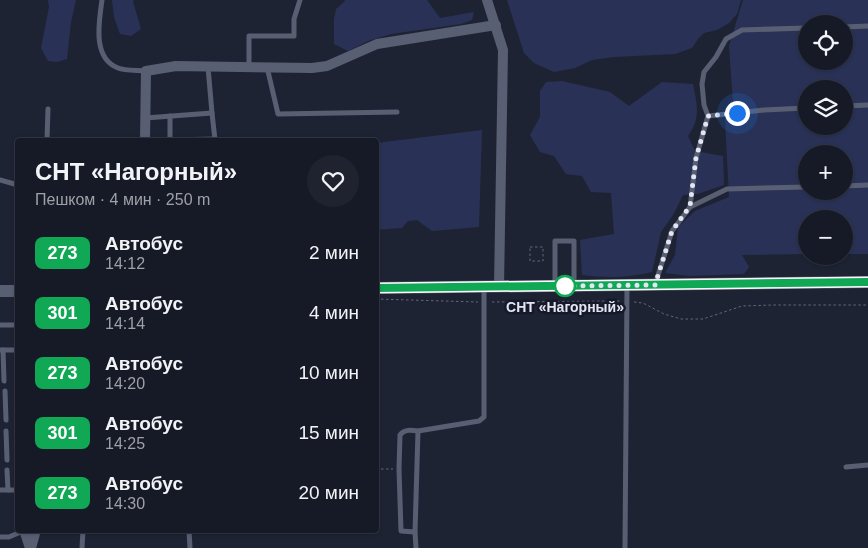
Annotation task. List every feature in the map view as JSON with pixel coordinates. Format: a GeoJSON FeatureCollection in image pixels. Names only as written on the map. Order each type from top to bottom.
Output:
{"type":"FeatureCollection","features":[{"type":"Feature","properties":{"kind":"main road"},"geometry":{"type":"LineString","coordinates":[[379,288],[868,282]]}},
{"type":"Feature","properties":{"kind":"main road"},"geometry":{"type":"LineString","coordinates":[[0,291],[15,290]]}},
{"type":"Feature","properties":{"kind":"street"},"geometry":{"type":"LineString","coordinates":[[487,0],[503,50],[499,287]]}},
{"type":"Feature","properties":{"kind":"street"},"geometry":{"type":"LineString","coordinates":[[144,138],[146,71],[176,66],[312,68],[327,66],[377,44],[496,25]]}},
{"type":"Feature","properties":{"kind":"street"},"geometry":{"type":"LineString","coordinates":[[25,533],[30,548]]}},
{"type":"Feature","properties":{"kind":"street"},"geometry":{"type":"LineString","coordinates":[[30,548],[35,533]]}},
{"type":"Feature","properties":{"kind":"lane"},"geometry":{"type":"LineString","coordinates":[[102,0],[98,26],[101,50],[109,62],[119,68],[146,71]]}},
{"type":"Feature","properties":{"kind":"lane"},"geometry":{"type":"LineString","coordinates":[[248,67],[249,36],[294,36],[294,19],[300,0]]}},
{"type":"Feature","properties":{"kind":"lane"},"geometry":{"type":"LineString","coordinates":[[853,27],[868,26]]}},
{"type":"Feature","properties":{"kind":"lane"},"geometry":{"type":"LineString","coordinates":[[655,285],[672,231],[690,206],[696,158],[708,116],[704,104],[702,84],[704,72],[716,57],[726,38],[742,30],[798,28]]}},
{"type":"Feature","properties":{"kind":"lane"},"geometry":{"type":"LineString","coordinates":[[208,66],[215,138]]}},
{"type":"Feature","properties":{"kind":"lane"},"geometry":{"type":"LineString","coordinates":[[267,67],[278,114],[397,112]]}},
{"type":"Feature","properties":{"kind":"lane"},"geometry":{"type":"LineString","coordinates":[[853,106],[868,105]]}},
{"type":"Feature","properties":{"kind":"lane"},"geometry":{"type":"LineString","coordinates":[[708,116],[798,108]]}},
{"type":"Feature","properties":{"kind":"lane"},"geometry":{"type":"LineString","coordinates":[[47,138],[48,109]]}},
{"type":"Feature","properties":{"kind":"lane"},"geometry":{"type":"LineString","coordinates":[[145,118],[212,113]]}},
{"type":"Feature","properties":{"kind":"lane"},"geometry":{"type":"LineString","coordinates":[[170,116],[170,138]]}},
{"type":"Feature","properties":{"kind":"lane"},"geometry":{"type":"LineString","coordinates":[[0,180],[15,184]]}},
{"type":"Feature","properties":{"kind":"lane"},"geometry":{"type":"LineString","coordinates":[[853,186],[868,186]]}},
{"type":"Feature","properties":{"kind":"lane"},"geometry":{"type":"LineString","coordinates":[[690,206],[727,189],[798,187]]}},
{"type":"Feature","properties":{"kind":"lane"},"geometry":{"type":"LineString","coordinates":[[555,286],[555,241],[574,241],[574,286]]}},
{"type":"Feature","properties":{"kind":"lane"},"geometry":{"type":"LineString","coordinates":[[626,548],[627,286]]}},
{"type":"Feature","properties":{"kind":"lane"},"geometry":{"type":"LineString","coordinates":[[415,532],[401,532],[400,435],[408,430],[418,431],[479,421],[484,417],[484,287]]}},
{"type":"Feature","properties":{"kind":"lane"},"geometry":{"type":"LineString","coordinates":[[0,326],[15,325]]}},
{"type":"Feature","properties":{"kind":"lane"},"geometry":{"type":"LineString","coordinates":[[4,381],[2,350],[15,350]]}},
{"type":"Feature","properties":{"kind":"lane"},"geometry":{"type":"LineString","coordinates":[[5,392],[6,420]]}},
{"type":"Feature","properties":{"kind":"lane"},"geometry":{"type":"LineString","coordinates":[[6,431],[7,460]]}},
{"type":"Feature","properties":{"kind":"lane"},"geometry":{"type":"LineString","coordinates":[[416,548],[418,431]]}},
{"type":"Feature","properties":{"kind":"lane"},"geometry":{"type":"LineString","coordinates":[[846,467],[868,465]]}},
{"type":"Feature","properties":{"kind":"lane"},"geometry":{"type":"LineString","coordinates":[[7,470],[8,490]]}},
{"type":"Feature","properties":{"kind":"lane"},"geometry":{"type":"LineString","coordinates":[[0,490],[15,490]]}},
{"type":"Feature","properties":{"kind":"lane"},"geometry":{"type":"LineString","coordinates":[[0,537],[9,537],[18,533]]}},
{"type":"Feature","properties":{"kind":"lane"},"geometry":{"type":"LineString","coordinates":[[82,548],[83,533]]}},
{"type":"Feature","properties":{"kind":"lane"},"geometry":{"type":"LineString","coordinates":[[189,533],[190,548]]}},
{"type":"Feature","properties":{"kind":"path"},"geometry":{"type":"LineString","coordinates":[[530,247],[543,247],[543,261],[530,261],[530,247]]}},
{"type":"Feature","properties":{"kind":"path"},"geometry":{"type":"LineString","coordinates":[[379,469],[399,469]]}},
{"type":"Feature","properties":{"kind":"shaded area"},"geometry":{"type":"Polygon","coordinates":[[[48,0],[76,0],[71,22],[67,59],[57,62],[48,61],[41,48],[49,7],[48,0]]]}},
{"type":"Feature","properties":{"kind":"shaded area"},"geometry":{"type":"Polygon","coordinates":[[[112,0],[134,0],[141,29],[131,36],[120,34],[114,17],[112,0]]]}},
{"type":"Feature","properties":{"kind":"shaded area"},"geometry":{"type":"Polygon","coordinates":[[[345,0],[427,0],[440,18],[474,12],[472,20],[461,24],[391,34],[368,41],[348,51],[334,44],[336,9],[345,0]]]}},
{"type":"Feature","properties":{"kind":"shaded area"},"geometry":{"type":"Polygon","coordinates":[[[507,0],[741,0],[737,14],[729,23],[717,30],[704,33],[692,48],[675,54],[592,60],[575,68],[554,72],[534,63],[524,53],[507,0]]]}},
{"type":"Feature","properties":{"kind":"shaded area"},"geometry":{"type":"Polygon","coordinates":[[[743,0],[868,0],[868,254],[853,254],[853,210],[798,210],[798,254],[742,255],[749,267],[744,274],[690,276],[665,273],[675,255],[678,227],[695,211],[729,197],[725,119],[734,117],[729,46],[743,0]]]}},
{"type":"Feature","properties":{"kind":"shaded area"},"geometry":{"type":"Polygon","coordinates":[[[562,81],[610,92],[629,106],[662,82],[693,84],[697,111],[695,123],[688,136],[695,151],[723,156],[724,185],[698,194],[683,195],[673,215],[661,232],[652,272],[617,277],[582,275],[580,240],[614,234],[611,193],[591,192],[582,176],[566,174],[554,156],[540,152],[530,135],[540,117],[540,91],[546,82],[562,81]]]}},
{"type":"Feature","properties":{"kind":"shaded area"},"geometry":{"type":"Polygon","coordinates":[[[482,130],[479,227],[432,231],[417,220],[408,221],[402,228],[379,230],[379,143],[482,130]]]}},
{"type":"Feature","properties":{"kind":"bus line","name":"273"},"geometry":{"type":"LineString","coordinates":[[379,288],[868,282]]}},
{"type":"Feature","properties":{"kind":"place","name":"СНТ «Нагорный»"},"geometry":{"type":"Point","coordinates":[565,286]}},
{"type":"Feature","properties":{"kind":"route"},"geometry":{"type":"LineString","coordinates":[[565,286],[655,285],[672,231],[690,206],[696,158],[708,116],[737,113]]}}]}
